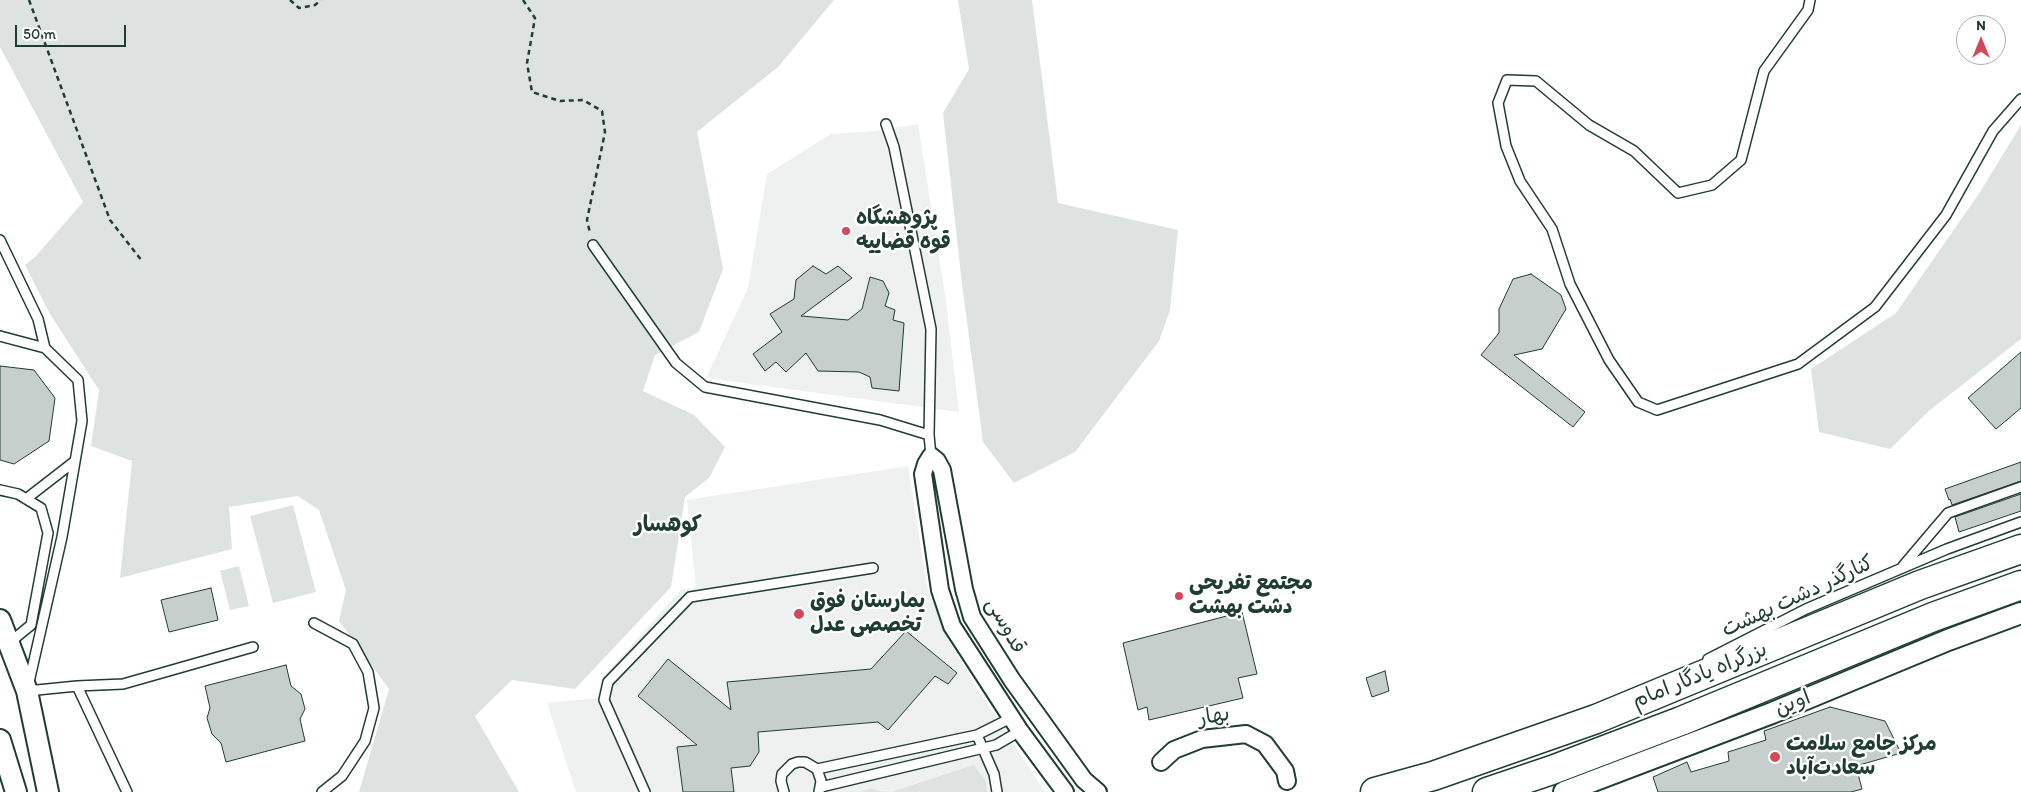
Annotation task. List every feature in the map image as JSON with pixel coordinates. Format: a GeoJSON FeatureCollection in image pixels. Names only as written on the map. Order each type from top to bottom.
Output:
{"type":"FeatureCollection","features":[{"type":"Feature","properties":{"kind":"highway","name":"بزرگراه یادگار امام"},"geometry":{"type":"LineString","coordinates":[[1375,792],[1433,776],[1596,719],[1920,585],[2021,549]]}},
{"type":"Feature","properties":{"kind":"highway","name":"بزرگراه یادگار امام"},"geometry":{"type":"LineString","coordinates":[[1487,792],[1552,770],[1681,721],[1933,617],[2021,585]]}},
{"type":"Feature","properties":{"kind":"street"},"geometry":{"type":"LineString","coordinates":[[931,456],[923,474],[943,599],[952,626],[1016,724],[1066,792],[1084,780]]}},
{"type":"Feature","properties":{"kind":"street","name":"قدوسی"},"geometry":{"type":"LineString","coordinates":[[931,456],[937,461],[942,470],[964,589],[972,617],[1012,680],[1084,780],[1098,792]]}},
{"type":"Feature","properties":{"kind":"street","name":"اوین"},"geometry":{"type":"LineString","coordinates":[[1564,792],[1772,713],[1948,640],[2021,613]]}},
{"type":"Feature","properties":{"kind":"street"},"geometry":{"type":"LineString","coordinates":[[0,620],[27,691],[48,792]]}},
{"type":"Feature","properties":{"kind":"street","name":"بهار"},"geometry":{"type":"LineString","coordinates":[[1161,762],[1174,750],[1202,738],[1246,734],[1265,744],[1285,772],[1287,780]]}},
{"type":"Feature","properties":{"kind":"street"},"geometry":{"type":"LineString","coordinates":[[0,740],[16,792]]}},
{"type":"Feature","properties":{"kind":"lane"},"geometry":{"type":"LineString","coordinates":[[1810,0],[1808,10],[1764,70],[1741,160],[1712,185],[1678,193],[1634,151],[1589,125],[1536,81],[1507,80],[1498,103],[1506,146],[1520,181],[1552,229],[1570,284],[1609,360],[1638,402],[1657,410],[1798,364],[1875,307],[1946,215],[1993,131],[2021,99]]}},
{"type":"Feature","properties":{"kind":"lane"},"geometry":{"type":"LineString","coordinates":[[886,124],[894,147],[930,329],[929,434],[931,456]]}},
{"type":"Feature","properties":{"kind":"lane"},"geometry":{"type":"LineString","coordinates":[[0,240],[38,319],[45,348]]}},
{"type":"Feature","properties":{"kind":"lane"},"geometry":{"type":"LineString","coordinates":[[593,244],[676,362],[705,387],[880,420],[929,434]]}},
{"type":"Feature","properties":{"kind":"lane"},"geometry":{"type":"LineString","coordinates":[[0,336],[45,348],[78,380],[82,421],[58,554],[27,691],[123,684],[252,647]]}},
{"type":"Feature","properties":{"kind":"lane"},"geometry":{"type":"LineString","coordinates":[[26,499],[75,461]]}},
{"type":"Feature","properties":{"kind":"lane"},"geometry":{"type":"LineString","coordinates":[[1901,569],[1948,513],[2021,487]]}},
{"type":"Feature","properties":{"kind":"lane"},"geometry":{"type":"LineString","coordinates":[[0,490],[18,494],[41,508],[48,533],[31,626],[9,643]]}},
{"type":"Feature","properties":{"kind":"lane","name":"کنارگذر دشت بهشت"},"geometry":{"type":"LineString","coordinates":[[1702,662],[1806,609],[1947,549],[2021,522]]}},
{"type":"Feature","properties":{"kind":"lane"},"geometry":{"type":"LineString","coordinates":[[45,552],[58,554]]}},
{"type":"Feature","properties":{"kind":"lane"},"geometry":{"type":"LineString","coordinates":[[645,792],[604,700],[608,682],[690,597],[873,568]]}},
{"type":"Feature","properties":{"kind":"lane"},"geometry":{"type":"LineString","coordinates":[[314,623],[353,644],[368,672],[374,708],[365,741],[342,776],[322,792]]}},
{"type":"Feature","properties":{"kind":"lane"},"geometry":{"type":"LineString","coordinates":[[1596,719],[1678,675]]}},
{"type":"Feature","properties":{"kind":"lane"},"geometry":{"type":"LineString","coordinates":[[77,686],[127,792]]}},
{"type":"Feature","properties":{"kind":"lane"},"geometry":{"type":"LineString","coordinates":[[817,769],[977,735],[1016,724]]}},
{"type":"Feature","properties":{"kind":"lane"},"geometry":{"type":"LineString","coordinates":[[784,792],[781,781],[782,774],[792,764],[805,762],[817,769],[821,780],[820,790],[996,745],[1016,724]]}},
{"type":"Feature","properties":{"kind":"lane"},"geometry":{"type":"LineString","coordinates":[[977,735],[994,774],[997,792]]}},
{"type":"Feature","properties":{"kind":"path"},"geometry":{"type":"LineString","coordinates":[[29,0],[110,220],[142,260]]}},
{"type":"Feature","properties":{"kind":"path"},"geometry":{"type":"LineString","coordinates":[[290,0],[299,8],[315,5],[321,0]]}},
{"type":"Feature","properties":{"kind":"path"},"geometry":{"type":"LineString","coordinates":[[523,0],[535,18],[527,63],[532,92],[560,101],[583,100],[602,111],[604,132],[587,220],[593,244]]}},
{"type":"Feature","properties":{"kind":"shaded area"},"geometry":{"type":"Polygon","coordinates":[[[0,0],[834,0],[778,67],[697,132],[723,269],[699,332],[655,355],[643,391],[694,415],[725,447],[709,478],[685,497],[671,587],[575,689],[512,680],[475,716],[519,792],[359,792],[389,689],[339,621],[346,590],[319,510],[298,496],[229,507],[232,549],[120,578],[132,461],[91,446],[99,390],[50,314],[25,265],[36,256],[83,202],[0,47],[0,0]]]}},
{"type":"Feature","properties":{"kind":"shaded area"},"geometry":{"type":"Polygon","coordinates":[[[958,0],[1032,0],[1058,203],[1178,230],[1170,310],[1159,341],[1075,452],[1014,483],[983,442],[962,284],[943,113],[969,69],[958,0]]]}},
{"type":"Feature","properties":{"kind":"shaded area","name":"پژوهشگاه قوه قضاییه"},"geometry":{"type":"Polygon","coordinates":[[[918,124],[946,301],[959,412],[706,378],[748,288],[767,174],[831,134],[876,131],[918,124]]]}},
{"type":"Feature","properties":{"kind":"shaded area"},"geometry":{"type":"Polygon","coordinates":[[[2021,125],[2021,339],[1930,410],[1890,449],[1819,432],[1811,369],[1896,313],[1980,192],[2021,125]]]}},
{"type":"Feature","properties":{"kind":"shaded area","name":"یمارستان فوق تخصصی عدل"},"geometry":{"type":"Polygon","coordinates":[[[908,466],[927,587],[947,637],[977,688],[1045,792],[576,792],[547,703],[598,698],[601,679],[681,590],[696,588],[687,500],[908,466]]]}},
{"type":"Feature","properties":{"kind":"shaded area"},"geometry":{"type":"Polygon","coordinates":[[[293,505],[316,592],[273,603],[250,516],[293,505]]]}},
{"type":"Feature","properties":{"kind":"shaded area"},"geometry":{"type":"Polygon","coordinates":[[[239,566],[249,606],[230,610],[220,571],[239,566]]]}},
{"type":"Feature","properties":{"kind":"shaded area"},"geometry":{"type":"Polygon","coordinates":[[[974,765],[986,782],[987,792],[891,792],[974,765]]]}},
{"type":"Feature","properties":{"kind":"shaded area"},"geometry":{"type":"Polygon","coordinates":[[[871,788],[891,792],[860,792],[871,788]]]}},
{"type":"Feature","properties":{"kind":"building"},"geometry":{"type":"Polygon","coordinates":[[[813,266],[826,274],[838,266],[852,278],[801,316],[848,320],[862,309],[870,277],[883,281],[889,293],[885,306],[895,310],[893,320],[904,323],[899,391],[872,388],[870,377],[859,372],[818,371],[806,353],[786,372],[776,362],[765,371],[753,354],[782,332],[770,314],[794,299],[796,280],[813,266]]]}},
{"type":"Feature","properties":{"kind":"building"},"geometry":{"type":"Polygon","coordinates":[[[1531,274],[1561,295],[1566,309],[1542,349],[1514,355],[1585,412],[1573,427],[1481,355],[1499,333],[1499,309],[1513,279],[1531,274]]]}},
{"type":"Feature","properties":{"kind":"building"},"geometry":{"type":"Polygon","coordinates":[[[2021,352],[2021,408],[1996,429],[1968,398],[2021,352]]]}},
{"type":"Feature","properties":{"kind":"building"},"geometry":{"type":"Polygon","coordinates":[[[0,366],[34,370],[55,398],[49,441],[14,464],[0,460],[0,366]]]}},
{"type":"Feature","properties":{"kind":"building"},"geometry":{"type":"Polygon","coordinates":[[[2021,462],[2021,481],[1952,505],[1949,500],[1945,489],[2021,462]]]}},
{"type":"Feature","properties":{"kind":"building"},"geometry":{"type":"Polygon","coordinates":[[[2021,494],[2021,511],[1959,532],[1955,517],[2021,494]]]}},
{"type":"Feature","properties":{"kind":"building"},"geometry":{"type":"Polygon","coordinates":[[[211,588],[218,620],[169,632],[161,600],[211,588]]]}},
{"type":"Feature","properties":{"kind":"building"},"geometry":{"type":"Polygon","coordinates":[[[1242,612],[1257,674],[1238,678],[1243,698],[1149,720],[1147,707],[1138,710],[1123,643],[1242,612]]]}},
{"type":"Feature","properties":{"kind":"building"},"geometry":{"type":"Polygon","coordinates":[[[906,631],[957,673],[948,684],[935,676],[888,730],[878,722],[758,732],[759,752],[750,766],[731,768],[734,792],[683,792],[677,747],[697,745],[638,696],[668,659],[731,710],[727,682],[871,669],[906,631]]]}},
{"type":"Feature","properties":{"kind":"building"},"geometry":{"type":"Polygon","coordinates":[[[286,665],[291,686],[301,694],[305,709],[300,719],[305,741],[226,762],[221,743],[212,734],[207,718],[210,708],[205,686],[286,665]]]}},
{"type":"Feature","properties":{"kind":"building"},"geometry":{"type":"Polygon","coordinates":[[[1385,671],[1389,691],[1372,697],[1366,678],[1385,671]]]}},
{"type":"Feature","properties":{"kind":"building"},"geometry":{"type":"Polygon","coordinates":[[[1830,707],[1885,721],[1901,753],[1856,766],[1862,789],[1851,792],[1658,792],[1653,777],[1687,762],[1691,772],[1729,761],[1728,752],[1766,740],[1764,731],[1830,707]]]}},
{"type":"Feature","properties":{"kind":"place","name":"پژوهشگاه قوه قضاییه"},"geometry":{"type":"Point","coordinates":[846,231]}},
{"type":"Feature","properties":{"kind":"place","name":"مجتمع تفریحی دشت بهشت"},"geometry":{"type":"Point","coordinates":[1179,596]}},
{"type":"Feature","properties":{"kind":"place","name":"یمارستان فوق تخصصی عدل"},"geometry":{"type":"Point","coordinates":[799,614]}},
{"type":"Feature","properties":{"kind":"place","name":"مرکز جامع سلامت سعادت‌آباد"},"geometry":{"type":"Point","coordinates":[1775,757]}},
{"type":"Feature","properties":{"kind":"district","name":"کوهسار"},"geometry":{"type":"Point","coordinates":[668,525]}}]}
